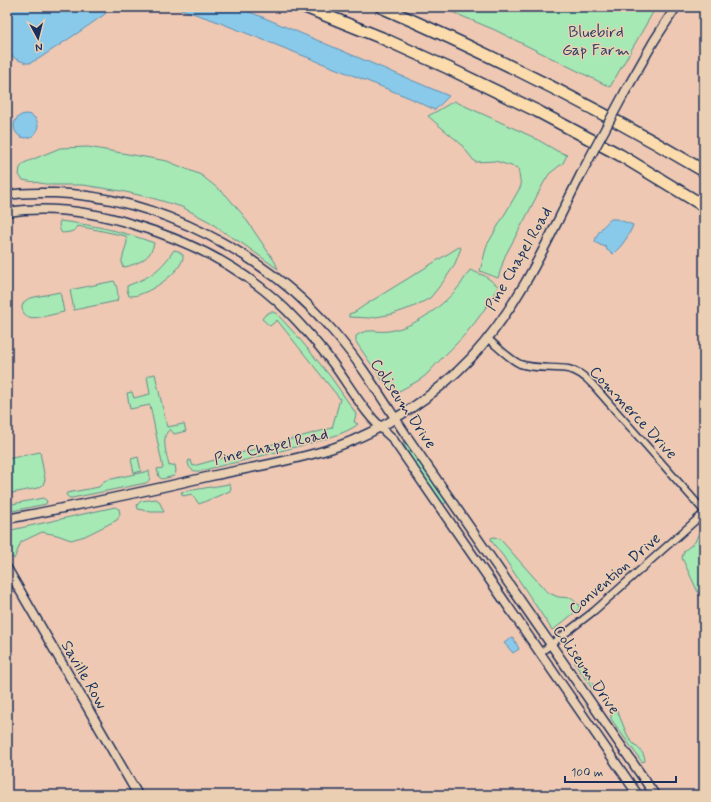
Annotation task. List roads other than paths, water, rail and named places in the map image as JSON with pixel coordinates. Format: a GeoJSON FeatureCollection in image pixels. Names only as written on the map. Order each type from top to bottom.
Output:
{"type":"FeatureCollection","features":[{"type":"Feature","properties":{"kind":"highway"},"geometry":{"type":"LineString","coordinates":[[381,7],[426,26],[550,85],[704,171]]}},
{"type":"Feature","properties":{"kind":"highway"},"geometry":{"type":"LineString","coordinates":[[306,8],[388,41],[537,111],[620,155],[704,206]]}},
{"type":"Feature","properties":{"kind":"street","name":"Pine Chapel Road"},"geometry":{"type":"LineString","coordinates":[[7,519],[127,495],[332,448],[366,434],[395,418],[426,398],[447,381],[471,358],[508,309],[527,279],[625,92],[654,41],[676,7]]}},
{"type":"Feature","properties":{"kind":"street","name":"Coliseum Drive"},"geometry":{"type":"LineString","coordinates":[[7,195],[41,193],[66,194],[99,198],[149,211],[179,222],[219,240],[241,253],[301,298],[333,330],[350,351],[404,432],[655,795]]}},
{"type":"Feature","properties":{"kind":"street","name":"Coliseum Drive"},"geometry":{"type":"LineString","coordinates":[[7,212],[56,210],[83,213],[107,217],[153,230],[171,236],[220,260],[257,284],[273,297],[303,327],[333,364],[366,411],[392,438],[638,795]]}},
{"type":"Feature","properties":{"kind":"street","name":"Commerce Drive"},"geometry":{"type":"LineString","coordinates":[[487,338],[519,363],[531,366],[574,370],[585,377],[704,512]]}},
{"type":"Feature","properties":{"kind":"street","name":"Convention Drive"},"geometry":{"type":"LineString","coordinates":[[540,653],[594,611],[704,512]]}},
{"type":"Feature","properties":{"kind":"street","name":"Saville Row"},"geometry":{"type":"LineString","coordinates":[[7,568],[138,795]]}},
{"type":"Feature","properties":{"kind":"water"},"geometry":{"type":"Polygon","coordinates":[[[7,7],[108,7],[105,14],[85,28],[40,58],[30,63],[26,63],[16,59],[7,49],[7,7]]]}},
{"type":"Feature","properties":{"kind":"water"},"geometry":{"type":"Polygon","coordinates":[[[174,7],[236,7],[449,96],[435,110],[410,98],[213,20],[174,7]]]}},
{"type":"Feature","properties":{"kind":"water"},"geometry":{"type":"Polygon","coordinates":[[[26,114],[31,115],[37,121],[37,131],[31,137],[26,138],[21,137],[15,131],[14,126],[15,121],[21,115],[26,114]]]}},
{"type":"Feature","properties":{"kind":"water"},"geometry":{"type":"Polygon","coordinates":[[[611,219],[617,219],[633,225],[625,241],[613,254],[607,250],[606,247],[595,242],[599,232],[611,219]]]}},
{"type":"Feature","properties":{"kind":"water"},"geometry":{"type":"Polygon","coordinates":[[[513,637],[519,649],[513,653],[504,643],[513,637]]]}},
{"type":"Feature","properties":{"kind":"park label","name":"Bluebird Gap Farm"},"geometry":{"type":"Point","coordinates":[596,41]}}]}
